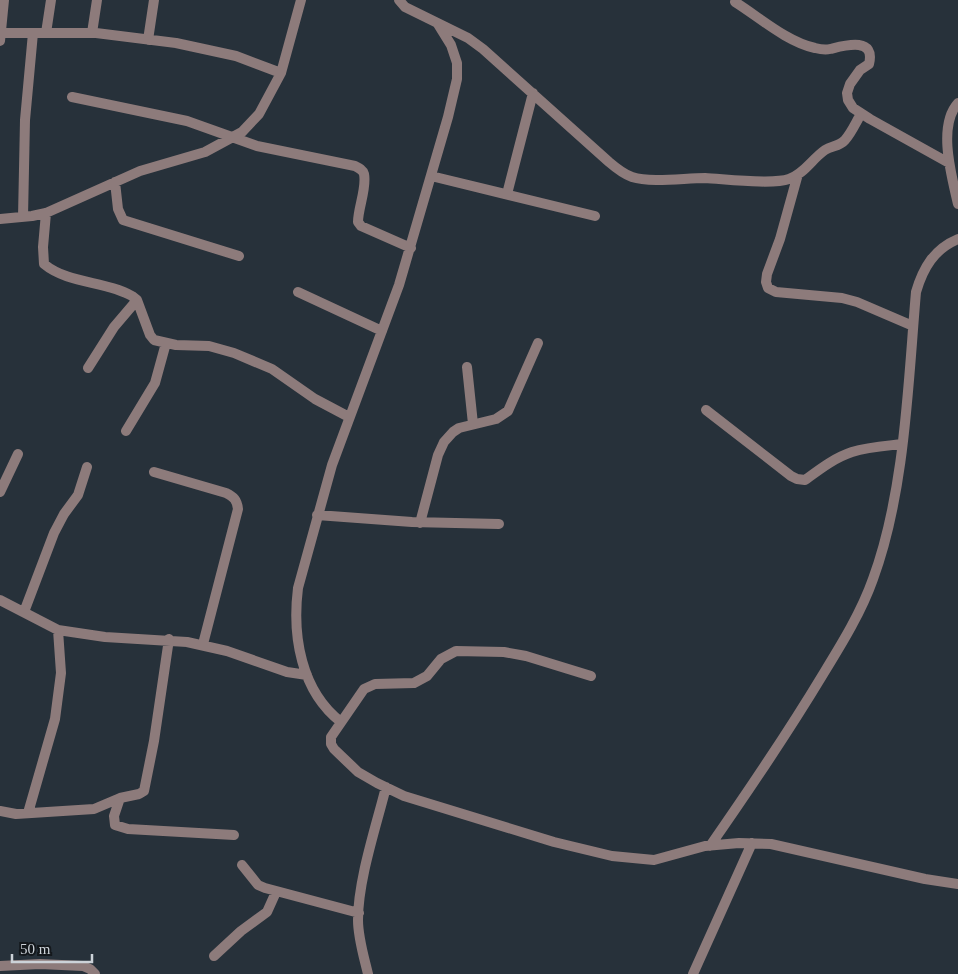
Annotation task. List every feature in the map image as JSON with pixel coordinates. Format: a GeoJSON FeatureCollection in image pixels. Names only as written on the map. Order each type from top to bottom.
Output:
{"type":"FeatureCollection","features":[{"type":"Feature","properties":{"kind":"street"},"geometry":{"type":"LineString","coordinates":[[4,0],[0,37],[46,33],[92,34],[148,40],[236,56],[281,73]]}},
{"type":"Feature","properties":{"kind":"street"},"geometry":{"type":"LineString","coordinates":[[46,33],[51,0]]}},
{"type":"Feature","properties":{"kind":"street"},"geometry":{"type":"LineString","coordinates":[[92,34],[97,0]]}},
{"type":"Feature","properties":{"kind":"street"},"geometry":{"type":"LineString","coordinates":[[148,40],[154,0]]}},
{"type":"Feature","properties":{"kind":"street"},"geometry":{"type":"LineString","coordinates":[[0,219],[46,212],[140,171],[205,152],[242,132],[259,114],[281,73],[301,0]]}},
{"type":"Feature","properties":{"kind":"street"},"geometry":{"type":"LineString","coordinates":[[399,0],[405,7],[468,38],[476,44],[615,167],[633,177],[647,179],[782,181],[798,174],[827,149],[840,145],[846,139],[861,114]]}},
{"type":"Feature","properties":{"kind":"street"},"geometry":{"type":"LineString","coordinates":[[735,2],[796,42],[816,48],[828,49],[852,44],[861,45],[867,50],[869,64],[855,76],[847,93],[848,100],[853,108],[949,163]]}},
{"type":"Feature","properties":{"kind":"street"},"geometry":{"type":"LineString","coordinates":[[341,722],[328,712],[320,702],[307,675],[297,644],[295,608],[298,588],[317,515],[349,417],[399,285],[448,118],[457,79],[457,63],[451,45],[438,24]]}},
{"type":"Feature","properties":{"kind":"street"},"geometry":{"type":"LineString","coordinates":[[23,217],[25,120],[33,33]]}},
{"type":"Feature","properties":{"kind":"street"},"geometry":{"type":"LineString","coordinates":[[507,194],[533,93]]}},
{"type":"Feature","properties":{"kind":"street"},"geometry":{"type":"LineString","coordinates":[[72,98],[187,121],[257,146],[355,166],[362,170],[364,174],[358,222],[361,226],[411,248]]}},
{"type":"Feature","properties":{"kind":"street"},"geometry":{"type":"LineString","coordinates":[[958,103],[954,107],[949,123],[949,163],[958,204]]}},
{"type":"Feature","properties":{"kind":"street"},"geometry":{"type":"LineString","coordinates":[[798,174],[780,239],[767,274],[766,282],[768,288],[776,292],[842,298],[857,302],[913,326]]}},
{"type":"Feature","properties":{"kind":"street"},"geometry":{"type":"LineString","coordinates":[[431,176],[596,216]]}},
{"type":"Feature","properties":{"kind":"street"},"geometry":{"type":"LineString","coordinates":[[115,182],[118,209],[123,220],[239,256]]}},
{"type":"Feature","properties":{"kind":"street"},"geometry":{"type":"LineString","coordinates":[[46,212],[43,247],[44,264],[71,276],[127,292],[137,300],[150,335],[154,340],[166,343],[209,346],[234,353],[272,369],[315,399],[349,417]]}},
{"type":"Feature","properties":{"kind":"street"},"geometry":{"type":"LineString","coordinates":[[710,846],[794,722],[843,642],[864,603],[874,578],[897,482],[916,292],[920,277],[928,262],[948,243],[958,239]]}},
{"type":"Feature","properties":{"kind":"street"},"geometry":{"type":"LineString","coordinates":[[298,292],[382,331]]}},
{"type":"Feature","properties":{"kind":"street"},"geometry":{"type":"LineString","coordinates":[[88,368],[114,327],[137,300]]}},
{"type":"Feature","properties":{"kind":"street"},"geometry":{"type":"LineString","coordinates":[[126,431],[155,383],[166,343]]}},
{"type":"Feature","properties":{"kind":"street"},"geometry":{"type":"LineString","coordinates":[[420,523],[438,455],[444,442],[459,428],[496,419],[508,411],[538,343]]}},
{"type":"Feature","properties":{"kind":"street"},"geometry":{"type":"LineString","coordinates":[[467,367],[473,424]]}},
{"type":"Feature","properties":{"kind":"street"},"geometry":{"type":"LineString","coordinates":[[706,410],[797,479],[804,480],[830,462],[851,452],[866,448],[902,444]]}},
{"type":"Feature","properties":{"kind":"street"},"geometry":{"type":"LineString","coordinates":[[0,492],[18,454]]}},
{"type":"Feature","properties":{"kind":"street"},"geometry":{"type":"LineString","coordinates":[[24,612],[54,534],[64,514],[78,495],[87,467]]}},
{"type":"Feature","properties":{"kind":"street"},"geometry":{"type":"LineString","coordinates":[[154,472],[226,493],[233,496],[237,501],[238,509],[203,644]]}},
{"type":"Feature","properties":{"kind":"street"},"geometry":{"type":"LineString","coordinates":[[317,515],[420,523],[498,524]]}},
{"type":"Feature","properties":{"kind":"street"},"geometry":{"type":"LineString","coordinates":[[0,600],[58,630],[105,638],[169,639],[203,644],[280,670],[307,675]]}},
{"type":"Feature","properties":{"kind":"street"},"geometry":{"type":"LineString","coordinates":[[28,813],[55,719],[61,673],[58,630]]}},
{"type":"Feature","properties":{"kind":"street"},"geometry":{"type":"LineString","coordinates":[[0,811],[16,814],[94,809],[120,798],[144,791],[169,639]]}},
{"type":"Feature","properties":{"kind":"street"},"geometry":{"type":"LineString","coordinates":[[591,676],[519,654],[456,651],[441,659],[427,676],[414,683],[375,684],[364,689],[331,737],[331,744],[358,772],[404,796],[554,842],[612,856],[654,860],[710,846],[752,843],[771,844],[925,879],[958,884]]}},
{"type":"Feature","properties":{"kind":"street"},"geometry":{"type":"LineString","coordinates":[[368,974],[360,936],[359,913],[365,875],[386,788]]}},
{"type":"Feature","properties":{"kind":"street"},"geometry":{"type":"LineString","coordinates":[[120,798],[113,821],[114,825],[118,827],[146,831],[234,835]]}},
{"type":"Feature","properties":{"kind":"street"},"geometry":{"type":"LineString","coordinates":[[693,974],[752,843]]}},
{"type":"Feature","properties":{"kind":"street"},"geometry":{"type":"LineString","coordinates":[[242,865],[258,885],[276,892],[359,913]]}},
{"type":"Feature","properties":{"kind":"street"},"geometry":{"type":"LineString","coordinates":[[214,956],[241,930],[267,912],[276,892]]}},
{"type":"Feature","properties":{"kind":"street"},"geometry":{"type":"LineString","coordinates":[[0,966],[40,964],[83,966],[90,968],[96,974]]}}]}
